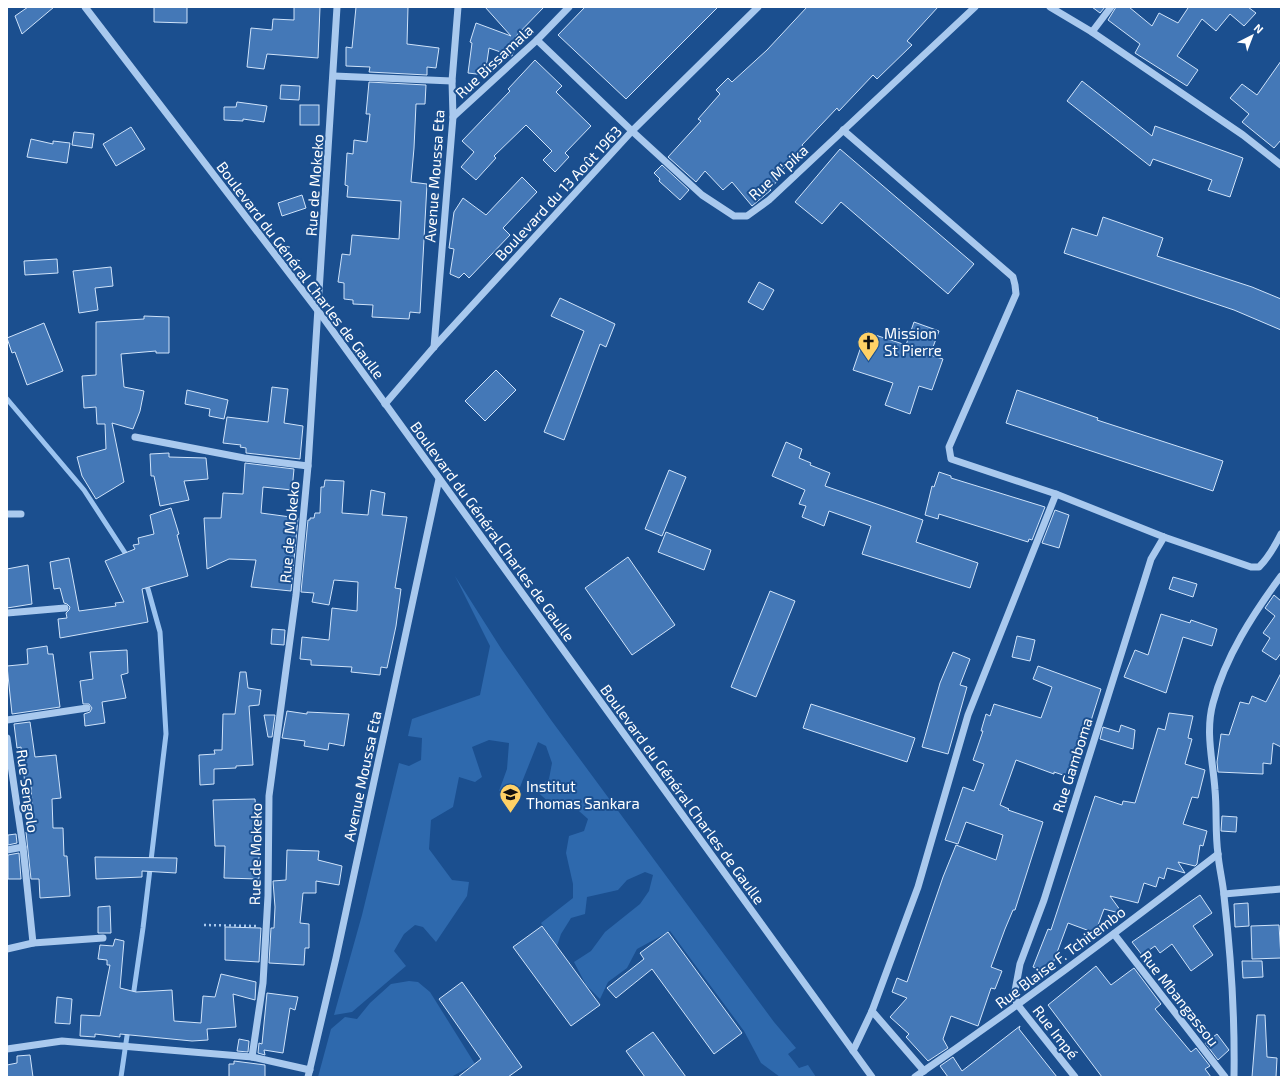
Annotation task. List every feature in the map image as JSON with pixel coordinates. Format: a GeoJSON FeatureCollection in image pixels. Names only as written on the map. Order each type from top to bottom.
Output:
{"type":"FeatureCollection","features":[{"type":"Feature","properties":{"kind":"street","name":"Boulevard du Général Charles de Gaulle"},"geometry":{"type":"LineString","coordinates":[[85,7],[318,312],[872,1077]]}},
{"type":"Feature","properties":{"kind":"street","name":"Rue de Mokeko"},"geometry":{"type":"LineString","coordinates":[[252,1057],[263,983],[265,927],[268,896],[269,796],[296,595],[308,466],[334,76],[337,7]]}},
{"type":"Feature","properties":{"kind":"street","name":"Avenue Moussa Eta"},"geometry":{"type":"LineString","coordinates":[[434,347],[453,117],[452,81],[458,7]]}},
{"type":"Feature","properties":{"kind":"street","name":"Rue Bissamala"},"geometry":{"type":"LineString","coordinates":[[453,117],[537,40],[569,7]]}},
{"type":"Feature","properties":{"kind":"street","name":"Boulevard du 13 Août 1963"},"geometry":{"type":"LineString","coordinates":[[385,404],[434,347],[632,131],[758,7]]}},
{"type":"Feature","properties":{"kind":"street","name":"Rue M'pika"},"geometry":{"type":"LineString","coordinates":[[537,40],[632,131],[702,194],[734,216],[747,216],[769,200],[975,7]]}},
{"type":"Feature","properties":{"kind":"street"},"geometry":{"type":"LineString","coordinates":[[1050,7],[1092,32],[1243,135],[1281,165]]}},
{"type":"Feature","properties":{"kind":"street"},"geometry":{"type":"LineString","coordinates":[[1092,32],[1111,7]]}},
{"type":"Feature","properties":{"kind":"street"},"geometry":{"type":"LineString","coordinates":[[334,76],[452,81]]}},
{"type":"Feature","properties":{"kind":"street"},"geometry":{"type":"LineString","coordinates":[[843,130],[1012,277],[1016,285],[1016,294],[949,447],[951,459],[1056,494],[1164,537],[1251,567],[1259,567],[1272,552],[1281,534]]}},
{"type":"Feature","properties":{"kind":"street"},"geometry":{"type":"LineString","coordinates":[[135,437],[244,458],[308,466]]}},
{"type":"Feature","properties":{"kind":"street","name":"Avenue Moussa Eta"},"geometry":{"type":"LineString","coordinates":[[309,1073],[336,958],[439,479]]}},
{"type":"Feature","properties":{"kind":"street"},"geometry":{"type":"LineString","coordinates":[[853,1051],[872,1011],[918,887],[968,715],[1056,494]]}},
{"type":"Feature","properties":{"kind":"street"},"geometry":{"type":"LineString","coordinates":[[7,514],[21,514]]}},
{"type":"Feature","properties":{"kind":"street","name":"Rue Gamboma"},"geometry":{"type":"LineString","coordinates":[[1017,1004],[1014,998],[1014,991],[1020,964],[1044,900],[1151,559],[1164,537]]}},
{"type":"Feature","properties":{"kind":"street"},"geometry":{"type":"LineString","coordinates":[[1234,1077],[1234,992],[1224,894],[1218,854],[1215,789],[1210,753],[1210,721],[1213,703],[1227,667],[1249,622],[1281,576]]}},
{"type":"Feature","properties":{"kind":"street"},"geometry":{"type":"LineString","coordinates":[[7,613],[65,608]]}},
{"type":"Feature","properties":{"kind":"street"},"geometry":{"type":"LineString","coordinates":[[7,720],[87,708]]}},
{"type":"Feature","properties":{"kind":"street","name":"Rue Sengolo"},"geometry":{"type":"LineString","coordinates":[[7,738],[23,848],[32,943]]}},
{"type":"Feature","properties":{"kind":"street"},"geometry":{"type":"LineString","coordinates":[[7,850],[23,848]]}},
{"type":"Feature","properties":{"kind":"street","name":"Rue Blaise F. Tchitembo"},"geometry":{"type":"LineString","coordinates":[[915,1077],[1000,1018],[1114,934],[1218,854]]}},
{"type":"Feature","properties":{"kind":"street"},"geometry":{"type":"LineString","coordinates":[[1224,894],[1281,889]]}},
{"type":"Feature","properties":{"kind":"street","name":"Rue Mbangassou"},"geometry":{"type":"LineString","coordinates":[[1114,934],[1225,1077]]}},
{"type":"Feature","properties":{"kind":"street"},"geometry":{"type":"LineString","coordinates":[[7,949],[32,943],[103,938]]}},
{"type":"Feature","properties":{"kind":"street","name":"Rue Impé"},"geometry":{"type":"LineString","coordinates":[[1017,1004],[1075,1077]]}},
{"type":"Feature","properties":{"kind":"street"},"geometry":{"type":"LineString","coordinates":[[872,1011],[924,1070]]}},
{"type":"Feature","properties":{"kind":"street"},"geometry":{"type":"LineString","coordinates":[[7,1049],[62,1041],[107,1046],[252,1057],[309,1073]]}},
{"type":"Feature","properties":{"kind":"path"},"geometry":{"type":"LineString","coordinates":[[204,925],[265,927]]}},
{"type":"Feature","properties":{"kind":"shaded area"},"geometry":{"type":"Polygon","coordinates":[[[455,576],[502,650],[551,720],[774,1022],[796,1048],[788,1054],[799,1068],[808,1065],[816,1077],[780,1077],[761,1063],[744,1031],[670,931],[637,949],[627,968],[608,982],[600,999],[586,985],[574,962],[591,951],[605,932],[640,904],[649,891],[653,875],[645,872],[627,880],[618,890],[587,897],[585,914],[571,918],[561,934],[557,946],[541,923],[573,898],[573,884],[566,853],[569,836],[584,831],[588,819],[570,803],[559,811],[534,789],[549,779],[552,763],[546,746],[538,742],[520,787],[499,791],[507,769],[509,743],[489,740],[472,747],[482,777],[475,782],[459,777],[453,807],[431,820],[429,849],[452,880],[469,882],[467,896],[436,942],[423,927],[415,925],[404,934],[394,951],[406,966],[352,1012],[334,1015],[362,915],[399,763],[409,766],[421,760],[422,738],[408,736],[412,719],[480,695],[490,646],[455,576]]]}},
{"type":"Feature","properties":{"kind":"shaded area"},"geometry":{"type":"Polygon","coordinates":[[[409,981],[418,982],[430,992],[475,1064],[451,1077],[318,1077],[331,1029],[345,1017],[357,1019],[370,1003],[391,984],[409,981]]]}},
{"type":"Feature","properties":{"kind":"building"},"geometry":{"type":"Polygon","coordinates":[[[28,7],[54,7],[22,34],[15,16],[28,7]]]}},
{"type":"Feature","properties":{"kind":"building"},"geometry":{"type":"Polygon","coordinates":[[[154,7],[187,7],[187,23],[154,22],[154,7]]]}},
{"type":"Feature","properties":{"kind":"building"},"geometry":{"type":"Polygon","coordinates":[[[294,7],[320,7],[318,58],[267,54],[264,69],[247,67],[251,28],[272,30],[273,19],[294,20],[294,7]]]}},
{"type":"Feature","properties":{"kind":"building"},"geometry":{"type":"Polygon","coordinates":[[[356,7],[408,7],[407,44],[439,48],[436,68],[427,67],[427,75],[369,72],[370,67],[346,66],[346,47],[352,48],[356,7]]]}},
{"type":"Feature","properties":{"kind":"building"},"geometry":{"type":"Polygon","coordinates":[[[485,7],[544,7],[515,37],[517,38],[512,56],[489,48],[485,75],[468,73],[472,43],[470,42],[476,23],[511,36],[485,7]]]}},
{"type":"Feature","properties":{"kind":"building"},"geometry":{"type":"Polygon","coordinates":[[[585,7],[718,7],[626,99],[558,35],[585,7]]]}},
{"type":"Feature","properties":{"kind":"building"},"geometry":{"type":"Polygon","coordinates":[[[807,7],[938,7],[907,41],[912,45],[877,79],[873,75],[839,111],[837,108],[802,145],[804,148],[776,176],[779,179],[770,189],[771,190],[752,206],[732,182],[723,190],[705,171],[696,182],[668,157],[701,121],[698,119],[720,94],[716,90],[728,78],[732,82],[767,50],[807,7]]]}},
{"type":"Feature","properties":{"kind":"building"},"geometry":{"type":"Polygon","coordinates":[[[1092,7],[1105,7],[1100,13],[1092,7]]]}},
{"type":"Feature","properties":{"kind":"building"},"geometry":{"type":"Polygon","coordinates":[[[1116,7],[1129,7],[1152,26],[1159,13],[1178,23],[1188,8],[1187,7],[1248,7],[1256,13],[1244,26],[1230,14],[1216,31],[1202,19],[1177,56],[1198,70],[1187,86],[1135,53],[1140,44],[1108,20],[1116,7]]]}},
{"type":"Feature","properties":{"kind":"building"},"geometry":{"type":"Polygon","coordinates":[[[535,60],[562,86],[556,92],[591,126],[565,153],[569,157],[555,172],[543,160],[552,151],[526,125],[494,156],[496,158],[476,180],[461,167],[474,152],[462,141],[510,91],[508,89],[535,60]]]}},
{"type":"Feature","properties":{"kind":"building"},"geometry":{"type":"Polygon","coordinates":[[[1281,61],[1281,140],[1274,148],[1242,122],[1249,114],[1230,98],[1242,84],[1257,95],[1281,61]]]}},
{"type":"Feature","properties":{"kind":"building"},"geometry":{"type":"Polygon","coordinates":[[[1082,81],[1152,136],[1155,126],[1243,158],[1230,197],[1208,190],[1212,180],[1153,159],[1150,166],[1067,101],[1082,81]]]}},
{"type":"Feature","properties":{"kind":"building"},"geometry":{"type":"Polygon","coordinates":[[[369,82],[426,85],[425,104],[416,104],[411,182],[427,184],[420,313],[410,312],[409,319],[372,317],[373,305],[353,304],[353,300],[344,299],[344,283],[338,282],[342,254],[350,255],[352,235],[399,239],[401,201],[347,197],[348,186],[345,185],[347,153],[353,154],[354,140],[367,142],[370,114],[366,114],[369,82]]]}},
{"type":"Feature","properties":{"kind":"building"},"geometry":{"type":"Polygon","coordinates":[[[281,85],[300,86],[299,100],[280,99],[281,85]]]}},
{"type":"Feature","properties":{"kind":"building"},"geometry":{"type":"Polygon","coordinates":[[[237,102],[267,106],[264,122],[243,119],[243,121],[224,120],[224,107],[236,107],[237,102]]]}},
{"type":"Feature","properties":{"kind":"building"},"geometry":{"type":"Polygon","coordinates":[[[300,105],[319,105],[319,125],[300,125],[300,105]]]}},
{"type":"Feature","properties":{"kind":"building"},"geometry":{"type":"Polygon","coordinates":[[[131,127],[145,149],[116,166],[103,144],[131,127]]]}},
{"type":"Feature","properties":{"kind":"building"},"geometry":{"type":"Polygon","coordinates":[[[74,132],[94,134],[92,148],[72,145],[74,132]]]}},
{"type":"Feature","properties":{"kind":"building"},"geometry":{"type":"Polygon","coordinates":[[[31,139],[53,144],[53,141],[70,143],[67,163],[27,157],[31,139]]]}},
{"type":"Feature","properties":{"kind":"building"},"geometry":{"type":"Polygon","coordinates":[[[840,149],[974,264],[948,294],[841,202],[822,224],[795,202],[840,149]]]}},
{"type":"Feature","properties":{"kind":"building"},"geometry":{"type":"Polygon","coordinates":[[[662,165],[689,190],[680,200],[659,181],[660,179],[654,173],[662,165]]]}},
{"type":"Feature","properties":{"kind":"building"},"geometry":{"type":"Polygon","coordinates":[[[522,177],[537,192],[503,228],[510,235],[469,278],[464,273],[459,278],[450,274],[454,249],[449,248],[454,212],[463,198],[486,215],[522,177]]]}},
{"type":"Feature","properties":{"kind":"building"},"geometry":{"type":"Polygon","coordinates":[[[302,195],[306,208],[282,216],[278,203],[302,195]]]}},
{"type":"Feature","properties":{"kind":"building"},"geometry":{"type":"Polygon","coordinates":[[[1103,217],[1163,238],[1157,256],[1252,287],[1281,299],[1281,330],[1234,310],[1064,253],[1072,228],[1097,236],[1103,217]]]}},
{"type":"Feature","properties":{"kind":"building"},"geometry":{"type":"Polygon","coordinates":[[[57,259],[58,273],[25,275],[24,261],[57,259]]]}},
{"type":"Feature","properties":{"kind":"building"},"geometry":{"type":"Polygon","coordinates":[[[111,267],[113,286],[95,288],[98,310],[79,313],[73,271],[111,267]]]}},
{"type":"Feature","properties":{"kind":"building"},"geometry":{"type":"Polygon","coordinates":[[[759,282],[774,290],[763,310],[748,302],[759,282]]]}},
{"type":"Feature","properties":{"kind":"building"},"geometry":{"type":"Polygon","coordinates":[[[560,298],[615,324],[606,347],[600,344],[564,440],[544,432],[584,331],[551,316],[560,298]]]}},
{"type":"Feature","properties":{"kind":"building"},"geometry":{"type":"Polygon","coordinates":[[[144,316],[169,317],[169,353],[156,353],[156,351],[121,354],[124,387],[144,391],[140,411],[133,429],[112,423],[124,482],[96,499],[82,476],[77,457],[106,449],[105,424],[97,424],[96,407],[84,408],[82,376],[96,375],[96,322],[144,319],[144,316]]]}},
{"type":"Feature","properties":{"kind":"building"},"geometry":{"type":"Polygon","coordinates":[[[914,322],[939,331],[930,355],[943,359],[932,390],[919,386],[910,414],[885,405],[893,383],[853,370],[866,332],[906,345],[914,322]]]}},
{"type":"Feature","properties":{"kind":"building"},"geometry":{"type":"Polygon","coordinates":[[[44,323],[63,371],[27,385],[15,352],[12,353],[7,338],[44,323]]]}},
{"type":"Feature","properties":{"kind":"building"},"geometry":{"type":"Polygon","coordinates":[[[496,370],[516,390],[485,421],[465,401],[496,370]]]}},
{"type":"Feature","properties":{"kind":"building"},"geometry":{"type":"Polygon","coordinates":[[[272,387],[288,389],[284,423],[303,426],[300,459],[246,453],[246,448],[240,447],[241,445],[223,443],[227,417],[268,422],[272,387]]]}},
{"type":"Feature","properties":{"kind":"building"},"geometry":{"type":"Polygon","coordinates":[[[187,390],[228,400],[224,419],[209,416],[210,409],[185,404],[187,390]]]}},
{"type":"Feature","properties":{"kind":"building"},"geometry":{"type":"Polygon","coordinates":[[[1017,390],[1098,418],[1097,420],[1223,461],[1213,491],[1006,423],[1017,390]]]}},
{"type":"Feature","properties":{"kind":"building"},"geometry":{"type":"Polygon","coordinates":[[[786,442],[802,449],[799,458],[811,463],[810,465],[830,473],[825,486],[923,520],[916,542],[978,563],[970,588],[862,554],[871,526],[829,511],[824,526],[802,517],[806,506],[799,504],[805,490],[772,476],[786,442]]]}},
{"type":"Feature","properties":{"kind":"building"},"geometry":{"type":"Polygon","coordinates":[[[169,453],[169,457],[206,458],[208,479],[184,481],[189,500],[160,506],[154,476],[151,476],[150,454],[169,453]]]}},
{"type":"Feature","properties":{"kind":"building"},"geometry":{"type":"Polygon","coordinates":[[[245,463],[294,469],[292,490],[263,487],[261,513],[298,518],[291,591],[251,587],[256,560],[229,559],[207,569],[204,518],[221,518],[223,493],[243,494],[245,463]]]}},
{"type":"Feature","properties":{"kind":"building"},"geometry":{"type":"Polygon","coordinates":[[[669,470],[686,477],[662,536],[645,529],[669,470]]]}},
{"type":"Feature","properties":{"kind":"building"},"geometry":{"type":"Polygon","coordinates":[[[939,472],[951,476],[951,478],[1045,507],[1032,540],[1029,539],[1028,542],[939,514],[938,519],[925,515],[932,486],[934,487],[939,472]]]}},
{"type":"Feature","properties":{"kind":"building"},"geometry":{"type":"Polygon","coordinates":[[[325,480],[344,481],[342,513],[368,515],[371,490],[385,493],[382,515],[407,517],[395,588],[401,589],[396,626],[387,668],[381,667],[380,675],[351,672],[352,667],[311,665],[311,660],[300,659],[302,637],[329,640],[332,608],[357,611],[358,582],[334,580],[329,605],[312,602],[314,593],[301,592],[308,520],[310,520],[310,518],[314,518],[315,513],[320,513],[321,487],[324,487],[325,480]]]}},
{"type":"Feature","properties":{"kind":"building"},"geometry":{"type":"Polygon","coordinates":[[[171,508],[179,534],[177,535],[188,576],[142,589],[148,622],[60,638],[58,619],[67,618],[66,613],[70,607],[64,603],[60,588],[54,589],[50,562],[69,558],[79,611],[116,606],[115,603],[124,602],[105,561],[135,549],[133,545],[139,544],[138,538],[154,534],[150,515],[171,508]]]}},
{"type":"Feature","properties":{"kind":"building"},"geometry":{"type":"Polygon","coordinates":[[[1055,510],[1069,515],[1059,548],[1042,543],[1055,510]]]}},
{"type":"Feature","properties":{"kind":"building"},"geometry":{"type":"Polygon","coordinates":[[[666,532],[711,550],[704,570],[658,552],[666,532]]]}},
{"type":"Feature","properties":{"kind":"building"},"geometry":{"type":"Polygon","coordinates":[[[628,557],[675,625],[632,655],[585,588],[628,557]]]}},
{"type":"Feature","properties":{"kind":"building"},"geometry":{"type":"Polygon","coordinates":[[[28,565],[32,604],[7,608],[7,569],[28,565]]]}},
{"type":"Feature","properties":{"kind":"building"},"geometry":{"type":"Polygon","coordinates":[[[1173,577],[1197,584],[1193,597],[1169,589],[1173,577]]]}},
{"type":"Feature","properties":{"kind":"building"},"geometry":{"type":"Polygon","coordinates":[[[770,591],[795,601],[756,697],[731,687],[770,591]]]}},
{"type":"Feature","properties":{"kind":"building"},"geometry":{"type":"Polygon","coordinates":[[[1274,595],[1281,601],[1281,653],[1276,660],[1262,651],[1270,638],[1263,633],[1275,616],[1265,608],[1274,595]]]}},
{"type":"Feature","properties":{"kind":"building"},"geometry":{"type":"Polygon","coordinates":[[[1161,614],[1190,623],[1191,620],[1217,629],[1212,646],[1183,637],[1166,693],[1124,677],[1135,650],[1148,655],[1161,614]]]}},
{"type":"Feature","properties":{"kind":"building"},"geometry":{"type":"Polygon","coordinates":[[[272,629],[285,630],[284,645],[271,644],[272,629]]]}},
{"type":"Feature","properties":{"kind":"building"},"geometry":{"type":"Polygon","coordinates":[[[1017,636],[1035,640],[1030,661],[1012,657],[1017,636]]]}},
{"type":"Feature","properties":{"kind":"building"},"geometry":{"type":"Polygon","coordinates":[[[47,646],[48,654],[53,654],[60,707],[12,714],[7,666],[28,664],[27,649],[47,646]]]}},
{"type":"Feature","properties":{"kind":"building"},"geometry":{"type":"Polygon","coordinates":[[[127,650],[128,673],[121,675],[126,698],[102,702],[105,723],[85,726],[84,714],[90,712],[92,708],[89,704],[83,704],[80,681],[93,679],[90,652],[127,650]]]}},
{"type":"Feature","properties":{"kind":"building"},"geometry":{"type":"Polygon","coordinates":[[[953,652],[970,659],[960,685],[967,687],[948,754],[922,747],[940,683],[953,652]]]}},
{"type":"Feature","properties":{"kind":"building"},"geometry":{"type":"Polygon","coordinates":[[[1038,666],[1101,689],[1090,724],[1092,724],[1072,778],[1054,772],[1054,774],[1016,760],[1000,805],[1009,809],[1008,810],[1043,822],[1015,910],[1013,910],[1005,929],[991,967],[1002,971],[995,989],[991,988],[978,1026],[951,1016],[943,1039],[948,1048],[928,1061],[906,1037],[909,1034],[890,1017],[907,998],[892,992],[897,978],[907,982],[943,877],[956,845],[996,860],[1003,835],[966,822],[958,844],[945,840],[963,787],[974,791],[984,764],[973,760],[983,731],[981,731],[986,714],[990,716],[994,704],[1041,718],[1052,687],[1033,679],[1038,666]]]}},
{"type":"Feature","properties":{"kind":"building"},"geometry":{"type":"Polygon","coordinates":[[[240,672],[246,672],[248,688],[261,690],[259,705],[249,706],[253,765],[236,766],[236,768],[214,769],[214,784],[200,785],[199,755],[215,754],[214,750],[222,750],[223,714],[235,714],[240,672]]]}},
{"type":"Feature","properties":{"kind":"building"},"geometry":{"type":"Polygon","coordinates":[[[1281,673],[1281,747],[1273,743],[1271,764],[1263,763],[1263,774],[1218,772],[1217,762],[1221,734],[1229,735],[1240,702],[1249,704],[1252,696],[1266,702],[1281,673]]]}},
{"type":"Feature","properties":{"kind":"building"},"geometry":{"type":"Polygon","coordinates":[[[811,704],[915,738],[907,762],[803,728],[811,704]]]}},
{"type":"Feature","properties":{"kind":"building"},"geometry":{"type":"Polygon","coordinates":[[[287,711],[307,714],[307,712],[349,714],[344,746],[329,743],[328,750],[304,746],[305,741],[282,738],[287,711]]]}},
{"type":"Feature","properties":{"kind":"building"},"geometry":{"type":"Polygon","coordinates":[[[1169,713],[1193,716],[1188,738],[1192,739],[1185,764],[1205,770],[1198,798],[1192,797],[1183,824],[1207,831],[1203,846],[1200,845],[1197,864],[1195,866],[1178,862],[1185,873],[1167,868],[1164,879],[1159,877],[1156,887],[1144,883],[1138,903],[1110,896],[1123,914],[1104,909],[1095,933],[1068,923],[1049,974],[1033,967],[1048,929],[1051,930],[1095,796],[1122,805],[1123,801],[1135,803],[1158,728],[1165,730],[1169,713]]]}},
{"type":"Feature","properties":{"kind":"building"},"geometry":{"type":"Polygon","coordinates":[[[264,715],[275,715],[272,737],[268,737],[264,715]]]}},
{"type":"Feature","properties":{"kind":"building"},"geometry":{"type":"Polygon","coordinates":[[[30,722],[35,757],[56,755],[61,798],[52,799],[53,828],[63,828],[64,856],[67,856],[70,896],[40,898],[39,879],[31,879],[26,832],[33,829],[31,784],[25,785],[21,747],[17,748],[14,724],[30,722]]]}},
{"type":"Feature","properties":{"kind":"building"},"geometry":{"type":"Polygon","coordinates":[[[1121,725],[1135,730],[1133,749],[1100,739],[1103,727],[1119,732],[1121,725]]]}},
{"type":"Feature","properties":{"kind":"building"},"geometry":{"type":"Polygon","coordinates":[[[255,799],[257,824],[259,824],[259,879],[224,878],[225,846],[215,846],[213,800],[255,799]]]}},
{"type":"Feature","properties":{"kind":"building"},"geometry":{"type":"Polygon","coordinates":[[[1222,816],[1237,817],[1236,832],[1221,831],[1222,816]]]}},
{"type":"Feature","properties":{"kind":"building"},"geometry":{"type":"Polygon","coordinates":[[[16,834],[17,843],[8,845],[8,835],[16,834]]]}},
{"type":"Feature","properties":{"kind":"building"},"geometry":{"type":"Polygon","coordinates":[[[287,850],[319,851],[318,860],[342,866],[339,885],[316,881],[316,893],[303,893],[300,923],[309,924],[309,948],[305,948],[304,965],[269,963],[271,928],[274,928],[275,907],[273,881],[286,880],[287,850]]]}},
{"type":"Feature","properties":{"kind":"building"},"geometry":{"type":"Polygon","coordinates":[[[19,853],[21,879],[8,879],[8,855],[19,853]]]}},
{"type":"Feature","properties":{"kind":"building"},"geometry":{"type":"Polygon","coordinates":[[[95,857],[177,858],[176,873],[142,871],[142,877],[96,879],[95,857]]]}},
{"type":"Feature","properties":{"kind":"building"},"geometry":{"type":"Polygon","coordinates":[[[1200,895],[1212,913],[1193,926],[1213,955],[1191,971],[1172,944],[1160,953],[1155,946],[1142,955],[1132,942],[1200,895]]]}},
{"type":"Feature","properties":{"kind":"building"},"geometry":{"type":"Polygon","coordinates":[[[1248,903],[1249,926],[1235,927],[1234,904],[1248,903]]]}},
{"type":"Feature","properties":{"kind":"building"},"geometry":{"type":"Polygon","coordinates":[[[110,906],[111,933],[98,933],[98,907],[110,906]]]}},
{"type":"Feature","properties":{"kind":"building"},"geometry":{"type":"Polygon","coordinates":[[[1279,925],[1281,958],[1252,959],[1251,926],[1279,925]]]}},
{"type":"Feature","properties":{"kind":"building"},"geometry":{"type":"Polygon","coordinates":[[[542,926],[600,1005],[571,1026],[513,947],[542,926]]]}},
{"type":"Feature","properties":{"kind":"building"},"geometry":{"type":"Polygon","coordinates":[[[225,927],[261,928],[259,962],[225,960],[225,927]]]}},
{"type":"Feature","properties":{"kind":"building"},"geometry":{"type":"Polygon","coordinates":[[[668,932],[742,1033],[714,1054],[652,969],[616,998],[607,988],[644,959],[640,953],[668,932]]]}},
{"type":"Feature","properties":{"kind":"building"},"geometry":{"type":"Polygon","coordinates":[[[115,939],[124,941],[120,988],[136,992],[172,990],[174,1021],[201,1023],[203,996],[215,997],[221,974],[256,982],[255,1000],[233,994],[236,1027],[207,1029],[208,1040],[192,1041],[120,1034],[120,1037],[95,1034],[95,1037],[80,1036],[81,1015],[100,1016],[110,965],[107,965],[107,960],[98,959],[100,945],[113,946],[115,939]]]}},
{"type":"Feature","properties":{"kind":"building"},"geometry":{"type":"Polygon","coordinates":[[[1242,961],[1262,961],[1263,977],[1243,978],[1242,961]]]}},
{"type":"Feature","properties":{"kind":"building"},"geometry":{"type":"Polygon","coordinates":[[[1096,966],[1111,985],[1134,968],[1161,1004],[1155,1009],[1191,1052],[1196,1048],[1210,1066],[1205,1069],[1211,1077],[1102,1077],[1048,1005],[1096,966]]]}},
{"type":"Feature","properties":{"kind":"building"},"geometry":{"type":"Polygon","coordinates":[[[462,982],[522,1067],[508,1077],[458,1077],[481,1059],[439,999],[462,982]]]}},
{"type":"Feature","properties":{"kind":"building"},"geometry":{"type":"Polygon","coordinates":[[[267,993],[298,997],[295,1010],[290,1008],[283,1053],[264,1050],[265,1055],[258,1053],[259,1043],[262,1044],[267,993]]]}},
{"type":"Feature","properties":{"kind":"building"},"geometry":{"type":"Polygon","coordinates":[[[57,997],[72,999],[70,1024],[55,1023],[57,997]]]}},
{"type":"Feature","properties":{"kind":"building"},"geometry":{"type":"Polygon","coordinates":[[[1257,1015],[1265,1015],[1267,1057],[1277,1058],[1276,1077],[1252,1077],[1257,1015]]]}},
{"type":"Feature","properties":{"kind":"building"},"geometry":{"type":"Polygon","coordinates":[[[1020,1026],[1019,1029],[1057,1077],[948,1077],[940,1066],[953,1057],[962,1071],[1020,1026]]]}},
{"type":"Feature","properties":{"kind":"building"},"geometry":{"type":"Polygon","coordinates":[[[653,1032],[686,1077],[645,1077],[626,1051],[653,1032]]]}},
{"type":"Feature","properties":{"kind":"building"},"geometry":{"type":"Polygon","coordinates":[[[1217,1034],[1229,1050],[1218,1060],[1205,1043],[1217,1034]]]}},
{"type":"Feature","properties":{"kind":"building"},"geometry":{"type":"Polygon","coordinates":[[[239,1039],[249,1041],[248,1052],[237,1051],[239,1039]]]}},
{"type":"Feature","properties":{"kind":"building"},"geometry":{"type":"Polygon","coordinates":[[[30,1055],[33,1077],[7,1077],[7,1065],[17,1063],[17,1056],[30,1055]]]}},
{"type":"Feature","properties":{"kind":"building"},"geometry":{"type":"Polygon","coordinates":[[[234,1061],[265,1065],[265,1077],[229,1077],[229,1064],[234,1064],[234,1061]]]}},
{"type":"Feature","properties":{"kind":"waterway"},"geometry":{"type":"LineString","coordinates":[[7,399],[84,490],[129,559]]}},
{"type":"Feature","properties":{"kind":"waterway"},"geometry":{"type":"LineString","coordinates":[[133,997],[143,928],[166,734],[160,632],[148,589],[144,582]]}},
{"type":"Feature","properties":{"kind":"waterway"},"geometry":{"type":"LineString","coordinates":[[121,1077],[128,1029]]}},
{"type":"Feature","properties":{"kind":"place","name":"Mission St Pierre"},"geometry":{"type":"Point","coordinates":[869,362]}},
{"type":"Feature","properties":{"kind":"place","name":"Institut Thomas Sankara"},"geometry":{"type":"Point","coordinates":[511,814]}}]}
